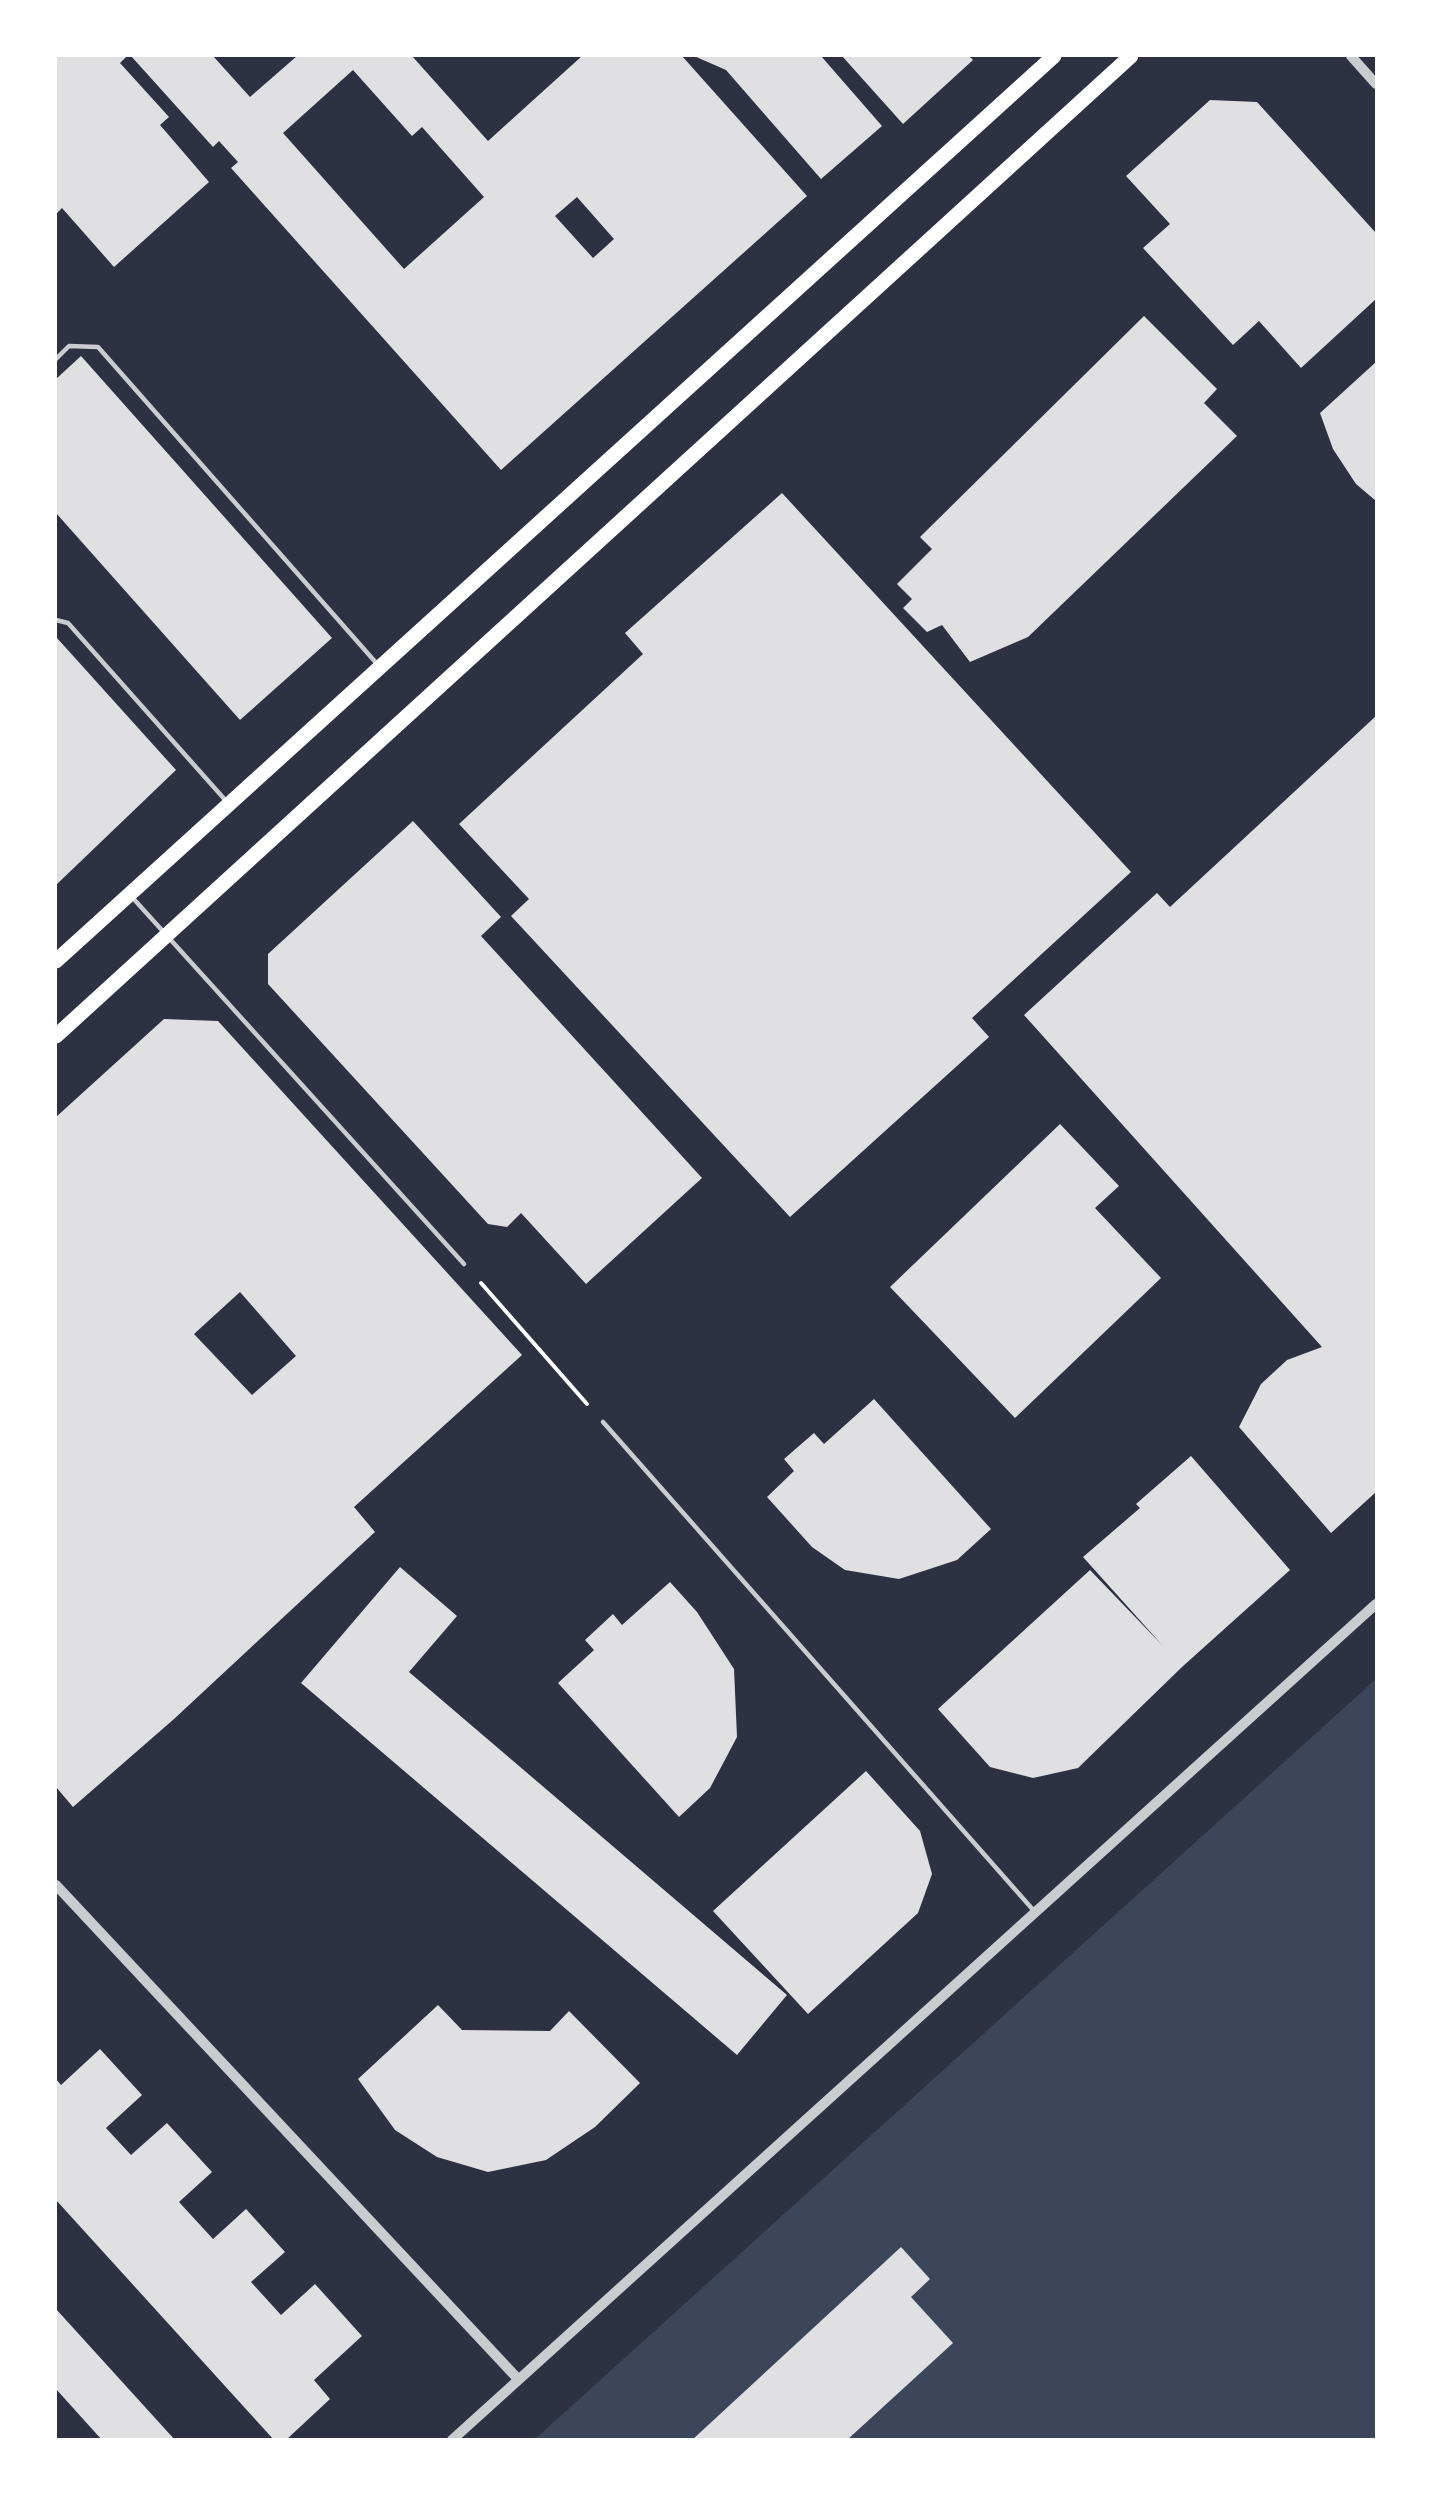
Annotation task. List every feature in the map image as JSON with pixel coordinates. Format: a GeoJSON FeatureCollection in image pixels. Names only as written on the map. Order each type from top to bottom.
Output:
{"type":"FeatureCollection","features":[{"type":"Feature","properties":{"kind":"main road"},"geometry":{"type":"LineString","coordinates":[[56,961],[1054,56]]}},
{"type":"Feature","properties":{"kind":"main road"},"geometry":{"type":"LineString","coordinates":[[56,1036],[1131,56]]}},
{"type":"Feature","properties":{"kind":"street"},"geometry":{"type":"LineString","coordinates":[[1352,56],[1377,84]]}},
{"type":"Feature","properties":{"kind":"street"},"geometry":{"type":"LineString","coordinates":[[452,2439],[1377,1604]]}},
{"type":"Feature","properties":{"kind":"street"},"geometry":{"type":"LineString","coordinates":[[56,1885],[518,2379]]}},
{"type":"Feature","properties":{"kind":"lane"},"geometry":{"type":"LineString","coordinates":[[56,359],[69,346],[98,347],[380,667]]}},
{"type":"Feature","properties":{"kind":"lane"},"geometry":{"type":"LineString","coordinates":[[56,620],[68,623],[228,804]]}},
{"type":"Feature","properties":{"kind":"lane"},"geometry":{"type":"LineString","coordinates":[[129,894],[464,1264]]}},
{"type":"Feature","properties":{"kind":"lane"},"geometry":{"type":"LineString","coordinates":[[603,1422],[1035,1912]]}},
{"type":"Feature","properties":{"kind":"path"},"geometry":{"type":"LineString","coordinates":[[464,1264],[603,1422]]}},
{"type":"Feature","properties":{"kind":"shaded area"},"geometry":{"type":"Polygon","coordinates":[[[1376,1679],[1376,2439],[535,2439],[1376,1679]]]}},
{"type":"Feature","properties":{"kind":"building"},"geometry":{"type":"Polygon","coordinates":[[[56,56],[127,56],[120,63],[169,117],[160,125],[209,182],[114,267],[62,208],[56,214],[56,56]]]}},
{"type":"Feature","properties":{"kind":"building"},"geometry":{"type":"Polygon","coordinates":[[[131,56],[213,56],[250,97],[297,56],[412,56],[488,141],[582,56],[682,56],[807,196],[501,470],[231,168],[238,162],[219,141],[213,147],[131,56]],[[353,70],[283,133],[404,269],[484,197],[422,127],[412,136],[353,70]],[[577,197],[555,216],[593,258],[614,239],[577,197]]]}},
{"type":"Feature","properties":{"kind":"building"},"geometry":{"type":"Polygon","coordinates":[[[694,56],[821,56],[882,126],[821,179],[726,70],[694,56]]]}},
{"type":"Feature","properties":{"kind":"building"},"geometry":{"type":"Polygon","coordinates":[[[842,56],[969,56],[973,60],[903,124],[842,56]]]}},
{"type":"Feature","properties":{"kind":"building"},"geometry":{"type":"Polygon","coordinates":[[[1210,100],[1257,102],[1376,233],[1376,299],[1301,368],[1259,321],[1233,345],[1143,248],[1170,224],[1126,176],[1210,100]]]}},
{"type":"Feature","properties":{"kind":"building"},"geometry":{"type":"Polygon","coordinates":[[[1144,316],[1217,389],[1204,403],[1237,436],[1028,637],[970,662],[942,625],[927,632],[903,608],[912,599],[897,584],[932,549],[920,537],[1144,316]]]}},
{"type":"Feature","properties":{"kind":"building"},"geometry":{"type":"Polygon","coordinates":[[[81,356],[332,638],[240,720],[56,513],[56,379],[81,356]]]}},
{"type":"Feature","properties":{"kind":"building"},"geometry":{"type":"Polygon","coordinates":[[[1376,362],[1376,501],[1356,484],[1333,449],[1320,413],[1376,362]]]}},
{"type":"Feature","properties":{"kind":"building"},"geometry":{"type":"Polygon","coordinates":[[[782,493],[1131,872],[972,1018],[989,1037],[790,1217],[511,916],[529,899],[459,824],[643,654],[625,633],[782,493]]]}},
{"type":"Feature","properties":{"kind":"building"},"geometry":{"type":"Polygon","coordinates":[[[56,639],[176,770],[56,885],[56,639]]]}},
{"type":"Feature","properties":{"kind":"building"},"geometry":{"type":"Polygon","coordinates":[[[1376,716],[1376,1492],[1331,1533],[1239,1427],[1261,1384],[1287,1360],[1322,1347],[1024,1015],[1157,893],[1170,907],[1376,716]]]}},
{"type":"Feature","properties":{"kind":"building"},"geometry":{"type":"Polygon","coordinates":[[[413,821],[501,917],[481,936],[702,1178],[586,1284],[521,1213],[507,1227],[488,1224],[268,984],[268,954],[413,821]]]}},
{"type":"Feature","properties":{"kind":"building"},"geometry":{"type":"Polygon","coordinates":[[[164,1019],[218,1021],[522,1355],[354,1507],[375,1532],[174,1719],[73,1807],[56,1787],[56,1117],[164,1019]],[[240,1292],[194,1334],[252,1395],[296,1356],[240,1292]]]}},
{"type":"Feature","properties":{"kind":"building"},"geometry":{"type":"Polygon","coordinates":[[[1060,1124],[1119,1186],[1095,1208],[1161,1278],[1015,1418],[890,1287],[1060,1124]]]}},
{"type":"Feature","properties":{"kind":"building"},"geometry":{"type":"Polygon","coordinates":[[[874,1399],[991,1529],[957,1560],[899,1579],[845,1570],[812,1547],[767,1497],[794,1471],[784,1459],[814,1433],[824,1444],[874,1399]]]}},
{"type":"Feature","properties":{"kind":"building"},"geometry":{"type":"Polygon","coordinates":[[[1191,1456],[1290,1570],[1182,1667],[1078,1768],[1033,1778],[990,1767],[938,1709],[1090,1570],[1163,1646],[1083,1557],[1140,1508],[1136,1504],[1191,1456]]]}},
{"type":"Feature","properties":{"kind":"building"},"geometry":{"type":"Polygon","coordinates":[[[400,1567],[457,1616],[409,1672],[787,1995],[737,2055],[301,1683],[400,1567]]]}},
{"type":"Feature","properties":{"kind":"building"},"geometry":{"type":"Polygon","coordinates":[[[670,1582],[697,1612],[734,1669],[737,1737],[710,1788],[679,1817],[558,1683],[594,1650],[585,1640],[613,1614],[622,1625],[670,1582]]]}},
{"type":"Feature","properties":{"kind":"building"},"geometry":{"type":"Polygon","coordinates":[[[866,1771],[920,1831],[932,1874],[918,1913],[808,2014],[713,1911],[866,1771]]]}},
{"type":"Feature","properties":{"kind":"building"},"geometry":{"type":"Polygon","coordinates":[[[438,2005],[462,2030],[550,2031],[569,2011],[640,2083],[595,2127],[546,2160],[488,2172],[437,2157],[395,2130],[358,2079],[438,2005]]]}},
{"type":"Feature","properties":{"kind":"building"},"geometry":{"type":"Polygon","coordinates":[[[100,2049],[142,2095],[106,2128],[131,2155],[167,2123],[212,2172],[179,2202],[213,2239],[246,2209],[285,2252],[251,2282],[281,2315],[315,2284],[362,2336],[314,2380],[330,2399],[286,2440],[274,2440],[56,2200],[56,2079],[61,2085],[100,2049]]]}},
{"type":"Feature","properties":{"kind":"building"},"geometry":{"type":"Polygon","coordinates":[[[901,2247],[930,2279],[911,2297],[953,2343],[847,2440],[692,2440],[901,2247]]]}},
{"type":"Feature","properties":{"kind":"building"},"geometry":{"type":"Polygon","coordinates":[[[56,2309],[175,2440],[102,2440],[56,2389],[56,2309]]]}}]}
